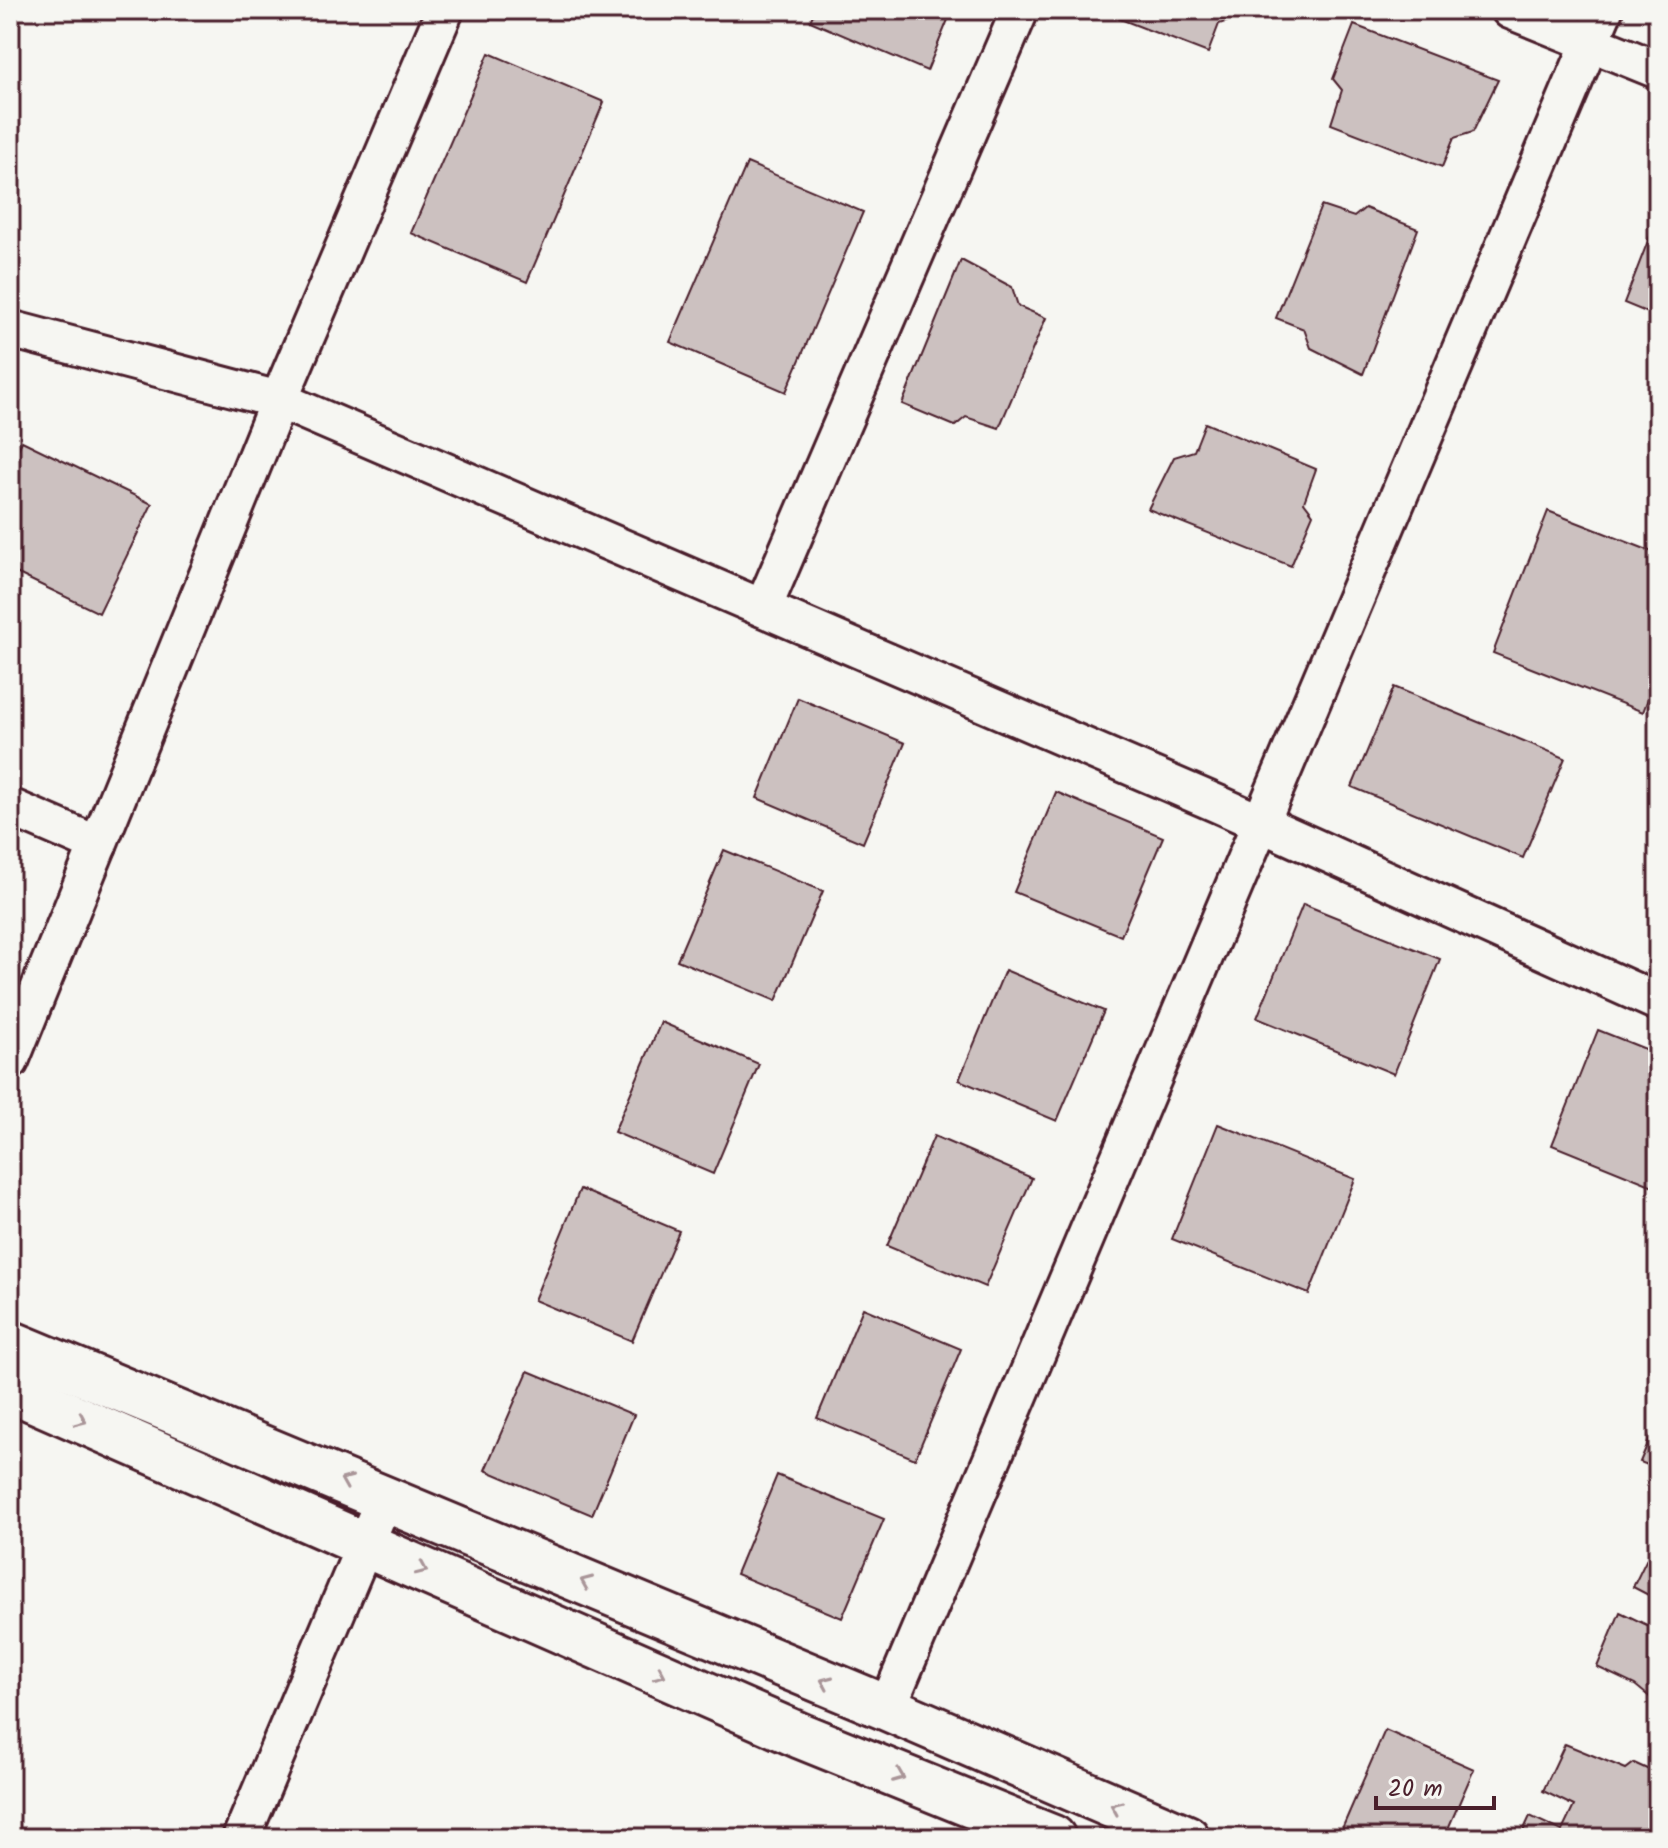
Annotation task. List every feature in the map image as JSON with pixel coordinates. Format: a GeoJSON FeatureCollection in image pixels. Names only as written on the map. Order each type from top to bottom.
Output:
{"type":"FeatureCollection","features":[{"type":"Feature","properties":{"kind":"street"},"geometry":{"type":"LineString","coordinates":[[10,1061],[279,400],[445,10]]}},
{"type":"Feature","properties":{"kind":"street"},"geometry":{"type":"LineString","coordinates":[[763,608],[1020,10]]}},
{"type":"Feature","properties":{"kind":"street"},"geometry":{"type":"LineString","coordinates":[[1510,10],[1598,26],[1658,70]]}},
{"type":"Feature","properties":{"kind":"street"},"geometry":{"type":"LineString","coordinates":[[887,1708],[1598,26]]}},
{"type":"Feature","properties":{"kind":"street"},"geometry":{"type":"LineString","coordinates":[[10,329],[279,400],[763,608],[1658,1002]]}},
{"type":"Feature","properties":{"kind":"street"},"geometry":{"type":"LineString","coordinates":[[10,807],[98,845]]}},
{"type":"Feature","properties":{"kind":"street"},"geometry":{"type":"LineString","coordinates":[[10,1343],[887,1708],[1187,1838]]}},
{"type":"Feature","properties":{"kind":"street"},"geometry":{"type":"LineString","coordinates":[[10,1389],[801,1736],[1053,1838]]}},
{"type":"Feature","properties":{"kind":"street"},"geometry":{"type":"LineString","coordinates":[[241,1838],[385,1497]]}},
{"type":"Feature","properties":{"kind":"building"},"geometry":{"type":"Polygon","coordinates":[[[815,10],[952,10],[927,71],[810,21],[815,10]]]}},
{"type":"Feature","properties":{"kind":"building"},"geometry":{"type":"Polygon","coordinates":[[[1097,10],[1242,10],[1238,18],[1219,24],[1208,53],[1097,10]]]}},
{"type":"Feature","properties":{"kind":"building"},"geometry":{"type":"Polygon","coordinates":[[[1354,25],[1498,80],[1473,132],[1454,138],[1442,167],[1331,124],[1342,90],[1333,79],[1354,25]]]}},
{"type":"Feature","properties":{"kind":"building"},"geometry":{"type":"Polygon","coordinates":[[[489,53],[604,102],[527,282],[411,233],[489,53]]]}},
{"type":"Feature","properties":{"kind":"building"},"geometry":{"type":"Polygon","coordinates":[[[747,163],[863,212],[786,392],[670,342],[747,163]]]}},
{"type":"Feature","properties":{"kind":"building"},"geometry":{"type":"Polygon","coordinates":[[[1321,206],[1354,217],[1365,208],[1418,229],[1363,374],[1311,348],[1304,329],[1276,318],[1321,206]]]}},
{"type":"Feature","properties":{"kind":"building"},"geometry":{"type":"Polygon","coordinates":[[[1658,215],[1658,317],[1624,303],[1658,215]]]}},
{"type":"Feature","properties":{"kind":"building"},"geometry":{"type":"Polygon","coordinates":[[[961,260],[1012,287],[1018,306],[1046,318],[999,428],[966,417],[955,426],[902,404],[961,260]]]}},
{"type":"Feature","properties":{"kind":"building"},"geometry":{"type":"Polygon","coordinates":[[[1205,423],[1316,469],[1304,502],[1313,514],[1291,566],[1148,509],[1174,457],[1194,451],[1205,423]]]}},
{"type":"Feature","properties":{"kind":"building"},"geometry":{"type":"Polygon","coordinates":[[[22,441],[152,504],[99,613],[10,570],[10,466],[22,441]]]}},
{"type":"Feature","properties":{"kind":"building"},"geometry":{"type":"Polygon","coordinates":[[[1548,511],[1658,554],[1658,672],[1643,712],[1493,653],[1548,511]]]}},
{"type":"Feature","properties":{"kind":"building"},"geometry":{"type":"Polygon","coordinates":[[[1394,687],[1565,758],[1523,858],[1352,787],[1394,687]]]}},
{"type":"Feature","properties":{"kind":"building"},"geometry":{"type":"Polygon","coordinates":[[[798,698],[905,743],[863,843],[757,798],[798,698]]]}},
{"type":"Feature","properties":{"kind":"building"},"geometry":{"type":"Polygon","coordinates":[[[1056,792],[1163,837],[1121,936],[1014,892],[1056,792]]]}},
{"type":"Feature","properties":{"kind":"building"},"geometry":{"type":"Polygon","coordinates":[[[724,850],[823,891],[776,1001],[677,960],[724,850]]]}},
{"type":"Feature","properties":{"kind":"building"},"geometry":{"type":"Polygon","coordinates":[[[1303,904],[1440,959],[1394,1074],[1257,1018],[1303,904]]]}},
{"type":"Feature","properties":{"kind":"building"},"geometry":{"type":"Polygon","coordinates":[[[1005,970],[1104,1011],[1057,1121],[959,1080],[1005,970]]]}},
{"type":"Feature","properties":{"kind":"building"},"geometry":{"type":"Polygon","coordinates":[[[661,1022],[759,1064],[713,1174],[614,1132],[661,1022]]]}},
{"type":"Feature","properties":{"kind":"building"},"geometry":{"type":"Polygon","coordinates":[[[1598,1030],[1658,1054],[1658,1188],[1552,1145],[1598,1030]]]}},
{"type":"Feature","properties":{"kind":"building"},"geometry":{"type":"Polygon","coordinates":[[[1218,1124],[1355,1179],[1309,1294],[1172,1239],[1218,1124]]]}},
{"type":"Feature","properties":{"kind":"building"},"geometry":{"type":"Polygon","coordinates":[[[934,1136],[1032,1178],[985,1287],[887,1246],[934,1136]]]}},
{"type":"Feature","properties":{"kind":"building"},"geometry":{"type":"Polygon","coordinates":[[[580,1189],[679,1231],[632,1341],[534,1300],[580,1189]]]}},
{"type":"Feature","properties":{"kind":"building"},"geometry":{"type":"Polygon","coordinates":[[[863,1308],[961,1349],[915,1459],[817,1418],[863,1308]]]}},
{"type":"Feature","properties":{"kind":"building"},"geometry":{"type":"Polygon","coordinates":[[[528,1371],[634,1415],[592,1515],[485,1470],[528,1371]]]}},
{"type":"Feature","properties":{"kind":"building"},"geometry":{"type":"Polygon","coordinates":[[[1658,1419],[1658,1469],[1640,1462],[1658,1419]]]}},
{"type":"Feature","properties":{"kind":"building"},"geometry":{"type":"Polygon","coordinates":[[[777,1475],[884,1519],[842,1618],[736,1574],[777,1475]]]}},
{"type":"Feature","properties":{"kind":"building"},"geometry":{"type":"Polygon","coordinates":[[[1658,1541],[1658,1600],[1633,1587],[1658,1541]]]}},
{"type":"Feature","properties":{"kind":"building"},"geometry":{"type":"Polygon","coordinates":[[[1620,1612],[1653,1628],[1658,1617],[1658,1704],[1635,1685],[1597,1667],[1620,1612]]]}},
{"type":"Feature","properties":{"kind":"building"},"geometry":{"type":"Polygon","coordinates":[[[1385,1730],[1474,1769],[1444,1838],[1338,1838],[1385,1730]]]}},
{"type":"Feature","properties":{"kind":"building"},"geometry":{"type":"Polygon","coordinates":[[[1565,1744],[1626,1769],[1634,1763],[1658,1774],[1658,1816],[1648,1838],[1520,1838],[1530,1816],[1562,1831],[1574,1806],[1543,1791],[1565,1744]]]}}]}
